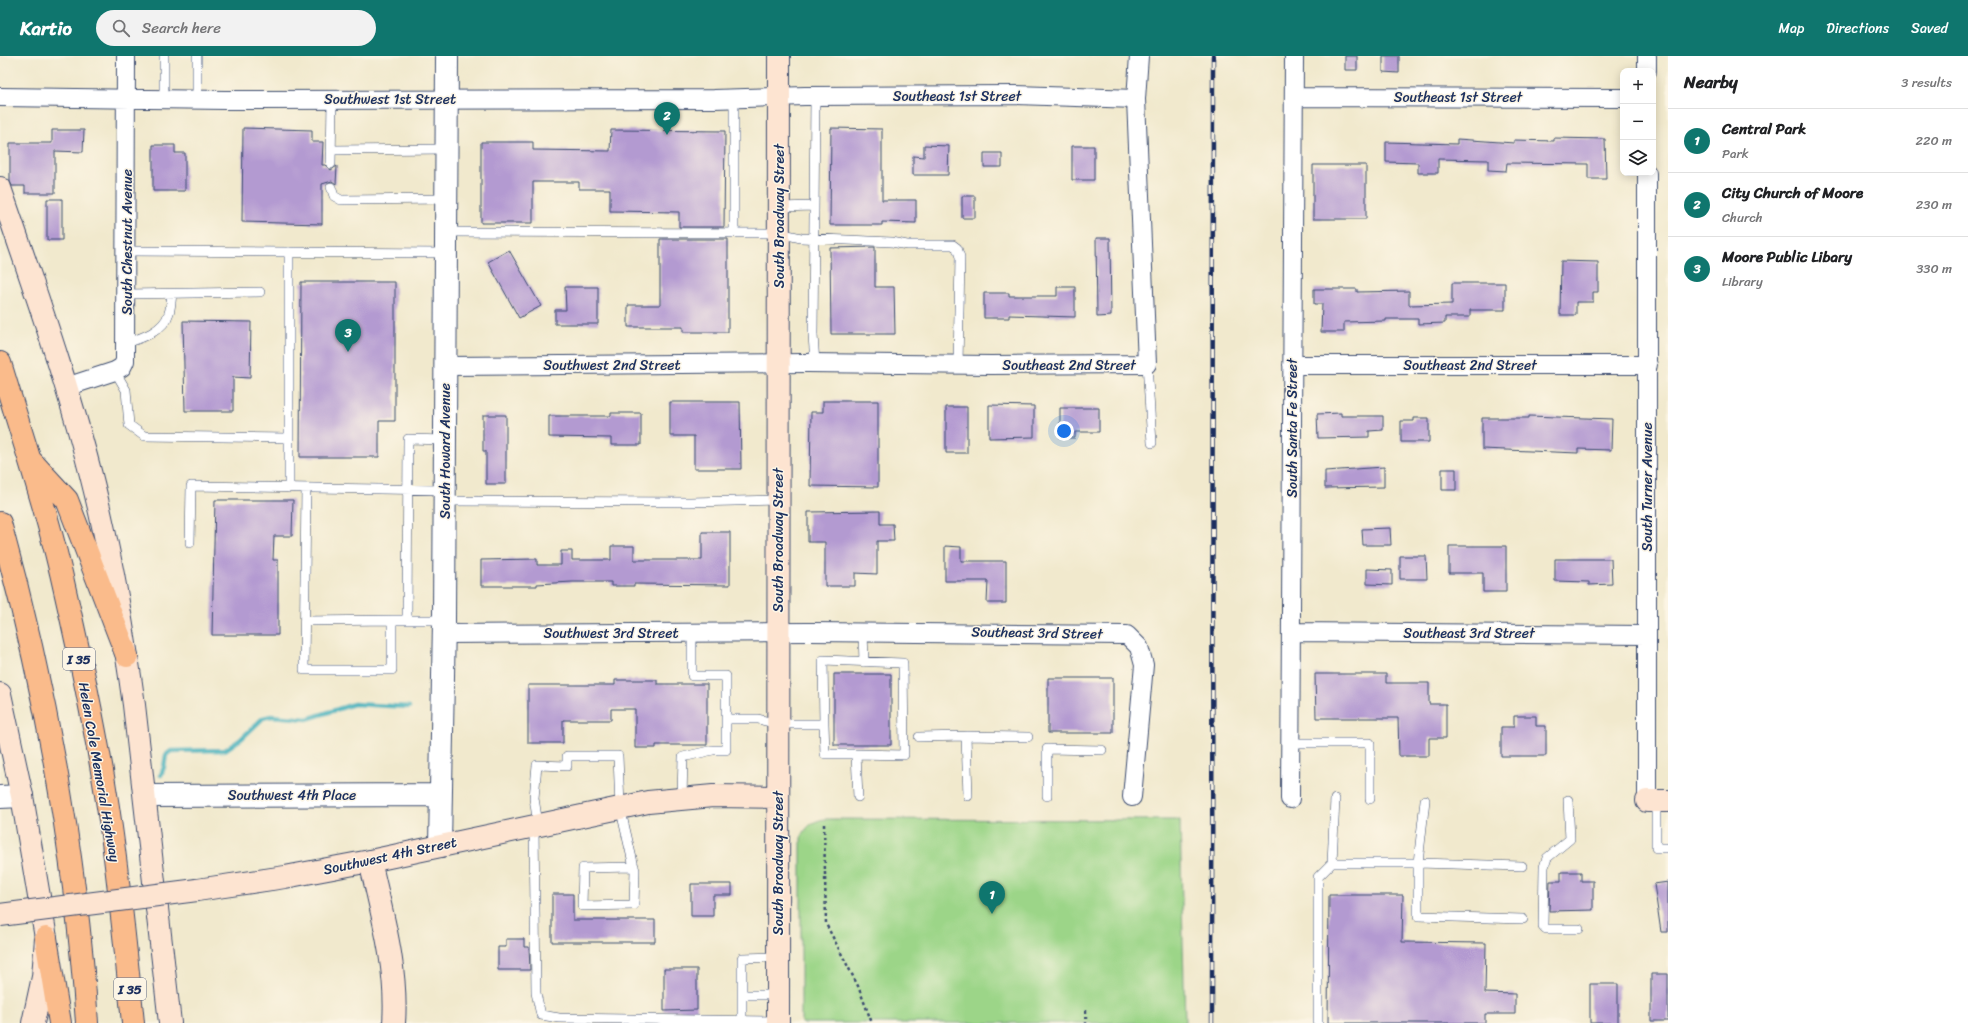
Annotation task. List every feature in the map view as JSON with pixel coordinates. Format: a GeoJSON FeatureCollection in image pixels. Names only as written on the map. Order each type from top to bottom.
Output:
{"type":"FeatureCollection","features":[{"type":"Feature","properties":{"kind":"highway","name":"Helen Cole Memorial Highway"},"geometry":{"type":"LineString","coordinates":[[0,363],[29,458],[66,593],[97,745],[108,808],[127,956],[133,1023]]}},
{"type":"Feature","properties":{"kind":"highway"},"geometry":{"type":"LineString","coordinates":[[29,458],[67,500],[127,656]]}},
{"type":"Feature","properties":{"kind":"highway"},"geometry":{"type":"LineString","coordinates":[[0,523],[22,605],[53,751],[83,958],[87,1023]]}},
{"type":"Feature","properties":{"kind":"highway"},"geometry":{"type":"LineString","coordinates":[[46,938],[60,1023]]}},
{"type":"Feature","properties":{"kind":"main road","name":"South Broadway Street"},"geometry":{"type":"LineString","coordinates":[[778,1022],[779,56]]}},
{"type":"Feature","properties":{"kind":"main road"},"geometry":{"type":"LineString","coordinates":[[0,188],[66,387],[99,508],[127,656],[145,796],[170,1023]]}},
{"type":"Feature","properties":{"kind":"main road"},"geometry":{"type":"LineString","coordinates":[[0,694],[22,796],[46,938],[43,977],[33,1023]]}},
{"type":"Feature","properties":{"kind":"main road","name":"Southwest 4th Street"},"geometry":{"type":"LineString","coordinates":[[0,915],[197,890],[285,877],[370,862],[620,807],[682,798],[713,796],[778,796]]}},
{"type":"Feature","properties":{"kind":"main road"},"geometry":{"type":"LineString","coordinates":[[370,862],[393,973],[396,1003],[394,1023]]}},
{"type":"Feature","properties":{"kind":"street","name":"South Chestnut Avenue"},"geometry":{"type":"LineString","coordinates":[[115,371],[122,367],[125,361],[126,343],[126,56]]}},
{"type":"Feature","properties":{"kind":"street","name":"South Howard Avenue"},"geometry":{"type":"LineString","coordinates":[[440,846],[444,627],[446,200],[448,98],[447,56]]}},
{"type":"Feature","properties":{"kind":"street","name":"Southeast 2nd Street"},"geometry":{"type":"LineString","coordinates":[[778,364],[1148,364],[1136,99],[1139,56]]}},
{"type":"Feature","properties":{"kind":"street","name":"South Santa Fe Street"},"geometry":{"type":"LineString","coordinates":[[1290,799],[1294,56]]}},
{"type":"Feature","properties":{"kind":"street"},"geometry":{"type":"LineString","coordinates":[[1647,56],[1647,68]]}},
{"type":"Feature","properties":{"kind":"street","name":"Southeast 1st Street"},"geometry":{"type":"LineString","coordinates":[[779,98],[815,96],[1016,96],[1136,99]]}},
{"type":"Feature","properties":{"kind":"street","name":"Southwest 1st Street"},"geometry":{"type":"LineString","coordinates":[[0,97],[127,97],[197,99],[779,98]]}},
{"type":"Feature","properties":{"kind":"street","name":"Southeast 1st Street"},"geometry":{"type":"LineString","coordinates":[[1294,97],[1620,98]]}},
{"type":"Feature","properties":{"kind":"street","name":"South Turner Avenue"},"geometry":{"type":"LineString","coordinates":[[1647,176],[1647,635],[1657,801]]}},
{"type":"Feature","properties":{"kind":"street","name":"Southwest 2nd Street"},"geometry":{"type":"LineString","coordinates":[[445,366],[778,364]]}},
{"type":"Feature","properties":{"kind":"street","name":"Southeast 2nd Street"},"geometry":{"type":"LineString","coordinates":[[1292,365],[1648,366]]}},
{"type":"Feature","properties":{"kind":"street"},"geometry":{"type":"LineString","coordinates":[[66,387],[115,371]]}},
{"type":"Feature","properties":{"kind":"street","name":"Southwest 3rd Street"},"geometry":{"type":"LineString","coordinates":[[444,627],[692,633],[778,632]]}},
{"type":"Feature","properties":{"kind":"street","name":"Southeast 3rd Street"},"geometry":{"type":"LineString","coordinates":[[778,632],[1127,635],[1140,647],[1144,665],[1132,796]]}},
{"type":"Feature","properties":{"kind":"street","name":"Southeast 3rd Street"},"geometry":{"type":"LineString","coordinates":[[1291,632],[1647,635]]}},
{"type":"Feature","properties":{"kind":"street","name":"Southwest 4th Place"},"geometry":{"type":"LineString","coordinates":[[145,796],[440,795]]}},
{"type":"Feature","properties":{"kind":"street"},"geometry":{"type":"LineString","coordinates":[[0,796],[22,796]]}},
{"type":"Feature","properties":{"kind":"lane"},"geometry":{"type":"LineString","coordinates":[[164,56],[164,98]]}},
{"type":"Feature","properties":{"kind":"lane"},"geometry":{"type":"LineString","coordinates":[[196,56],[197,99]]}},
{"type":"Feature","properties":{"kind":"lane"},"geometry":{"type":"LineString","coordinates":[[815,96],[813,335],[815,363]]}},
{"type":"Feature","properties":{"kind":"lane"},"geometry":{"type":"LineString","coordinates":[[331,164],[332,99]]}},
{"type":"Feature","properties":{"kind":"lane"},"geometry":{"type":"LineString","coordinates":[[734,99],[734,233]]}},
{"type":"Feature","properties":{"kind":"lane"},"geometry":{"type":"LineString","coordinates":[[331,150],[447,149]]}},
{"type":"Feature","properties":{"kind":"lane"},"geometry":{"type":"LineString","coordinates":[[331,187],[334,196],[341,200],[446,200]]}},
{"type":"Feature","properties":{"kind":"lane"},"geometry":{"type":"LineString","coordinates":[[779,207],[814,206]]}},
{"type":"Feature","properties":{"kind":"lane"},"geometry":{"type":"LineString","coordinates":[[127,251],[289,252],[446,242],[734,233],[779,233],[814,238],[892,242],[907,245],[953,245],[957,248],[960,257],[958,365]]}},
{"type":"Feature","properties":{"kind":"lane"},"geometry":{"type":"LineString","coordinates":[[289,252],[289,488]]}},
{"type":"Feature","properties":{"kind":"lane"},"geometry":{"type":"LineString","coordinates":[[127,294],[260,292]]}},
{"type":"Feature","properties":{"kind":"lane"},"geometry":{"type":"LineString","coordinates":[[126,343],[145,337],[158,329],[169,314],[172,294]]}},
{"type":"Feature","properties":{"kind":"lane"},"geometry":{"type":"LineString","coordinates":[[1148,364],[1152,443]]}},
{"type":"Feature","properties":{"kind":"lane"},"geometry":{"type":"LineString","coordinates":[[115,371],[126,390],[129,425],[144,436],[289,438]]}},
{"type":"Feature","properties":{"kind":"lane"},"geometry":{"type":"LineString","coordinates":[[407,620],[408,439],[445,440]]}},
{"type":"Feature","properties":{"kind":"lane"},"geometry":{"type":"LineString","coordinates":[[190,543],[191,486],[408,490],[445,496],[690,502],[778,500]]}},
{"type":"Feature","properties":{"kind":"lane"},"geometry":{"type":"LineString","coordinates":[[306,488],[304,670],[392,670],[392,620]]}},
{"type":"Feature","properties":{"kind":"lane"},"geometry":{"type":"LineString","coordinates":[[305,620],[407,620],[444,627]]}},
{"type":"Feature","properties":{"kind":"lane"},"geometry":{"type":"LineString","coordinates":[[863,632],[864,662]]}},
{"type":"Feature","properties":{"kind":"lane"},"geometry":{"type":"LineString","coordinates":[[682,798],[683,758],[713,750],[726,750],[726,676],[692,676],[692,633]]}},
{"type":"Feature","properties":{"kind":"lane"},"geometry":{"type":"LineString","coordinates":[[823,660],[903,663],[904,754],[825,754],[824,724],[823,660]]}},
{"type":"Feature","properties":{"kind":"lane"},"geometry":{"type":"LineString","coordinates":[[726,719],[758,719],[778,724],[824,724]]}},
{"type":"Feature","properties":{"kind":"lane"},"geometry":{"type":"LineString","coordinates":[[966,736],[968,796]]}},
{"type":"Feature","properties":{"kind":"lane"},"geometry":{"type":"LineString","coordinates":[[919,737],[1028,737]]}},
{"type":"Feature","properties":{"kind":"lane"},"geometry":{"type":"LineString","coordinates":[[1290,743],[1370,743],[1370,800]]}},
{"type":"Feature","properties":{"kind":"lane"},"geometry":{"type":"LineString","coordinates":[[1047,796],[1047,749],[1102,750]]}},
{"type":"Feature","properties":{"kind":"lane"},"geometry":{"type":"LineString","coordinates":[[856,754],[858,796]]}},
{"type":"Feature","properties":{"kind":"lane"},"geometry":{"type":"LineString","coordinates":[[634,867],[583,868],[582,906],[634,905],[634,867],[620,807],[618,756],[567,756],[567,766],[537,765],[534,798],[536,825],[536,993],[541,1015],[559,1018],[742,1020],[778,1022]]}},
{"type":"Feature","properties":{"kind":"lane"},"geometry":{"type":"LineString","coordinates":[[1318,1023],[1318,877],[1332,863],[1335,800]]}},
{"type":"Feature","properties":{"kind":"lane"},"geometry":{"type":"LineString","coordinates":[[1425,800],[1418,863],[1418,916],[1522,919]]}},
{"type":"Feature","properties":{"kind":"lane"},"geometry":{"type":"LineString","coordinates":[[1568,800],[1570,839],[1547,858],[1544,867],[1543,926],[1546,929],[1579,929]]}},
{"type":"Feature","properties":{"kind":"lane"},"geometry":{"type":"LineString","coordinates":[[1657,801],[1656,848],[1668,848]]}},
{"type":"Feature","properties":{"kind":"lane"},"geometry":{"type":"LineString","coordinates":[[1332,863],[1418,863],[1522,866]]}},
{"type":"Feature","properties":{"kind":"lane"},"geometry":{"type":"LineString","coordinates":[[742,1020],[742,958],[778,957]]}},
{"type":"Feature","properties":{"kind":"lane"},"geometry":{"type":"LineString","coordinates":[[742,995],[778,995]]}},
{"type":"Feature","properties":{"kind":"path"},"geometry":{"type":"LineString","coordinates":[[824,824],[826,924],[858,986],[872,1023]]}},
{"type":"Feature","properties":{"kind":"path"},"geometry":{"type":"LineString","coordinates":[[1086,1010],[1086,1023]]}},
{"type":"Feature","properties":{"kind":"green space"},"geometry":{"type":"Polygon","coordinates":[[[824,819],[1180,820],[1185,1023],[801,1023],[801,838],[805,830],[810,825],[824,819]]]}},
{"type":"Feature","properties":{"kind":"building"},"geometry":{"type":"Polygon","coordinates":[[[1345,56],[1357,56],[1357,70],[1345,70],[1345,56]]]}},
{"type":"Feature","properties":{"kind":"building"},"geometry":{"type":"Polygon","coordinates":[[[1383,56],[1399,56],[1399,73],[1383,72],[1383,56]]]}},
{"type":"Feature","properties":{"kind":"building"},"geometry":{"type":"Polygon","coordinates":[[[243,128],[312,130],[312,142],[323,142],[322,165],[325,165],[331,170],[337,166],[336,184],[332,181],[322,184],[322,224],[242,222],[243,128]]]}},
{"type":"Feature","properties":{"kind":"building"},"geometry":{"type":"Polygon","coordinates":[[[831,128],[882,129],[882,200],[916,200],[916,223],[882,222],[882,225],[830,225],[831,128]]]}},
{"type":"Feature","properties":{"kind":"building"},"geometry":{"type":"Polygon","coordinates":[[[52,130],[84,130],[83,152],[55,151],[55,193],[25,193],[25,186],[12,186],[10,181],[10,143],[52,143],[52,130]]]}},
{"type":"Feature","properties":{"kind":"building"},"geometry":{"type":"Polygon","coordinates":[[[611,130],[725,131],[724,227],[679,227],[679,212],[610,211],[610,189],[579,189],[579,182],[533,182],[533,223],[481,223],[481,142],[533,142],[533,150],[610,151],[611,130]]]}},
{"type":"Feature","properties":{"kind":"building"},"geometry":{"type":"Polygon","coordinates":[[[1554,138],[1605,139],[1606,179],[1588,179],[1588,164],[1507,163],[1506,171],[1488,170],[1488,160],[1438,159],[1438,173],[1418,173],[1418,163],[1386,162],[1386,142],[1457,144],[1457,139],[1514,143],[1514,140],[1554,141],[1554,138]]]}},
{"type":"Feature","properties":{"kind":"building"},"geometry":{"type":"Polygon","coordinates":[[[153,145],[175,145],[175,153],[185,153],[185,191],[153,191],[153,145]]]}},
{"type":"Feature","properties":{"kind":"building"},"geometry":{"type":"Polygon","coordinates":[[[924,145],[949,146],[948,175],[913,175],[913,156],[924,157],[924,145]]]}},
{"type":"Feature","properties":{"kind":"building"},"geometry":{"type":"Polygon","coordinates":[[[1072,146],[1094,146],[1094,180],[1072,180],[1072,146]]]}},
{"type":"Feature","properties":{"kind":"building"},"geometry":{"type":"Polygon","coordinates":[[[984,153],[1002,153],[1002,167],[984,167],[984,153]]]}},
{"type":"Feature","properties":{"kind":"building"},"geometry":{"type":"Polygon","coordinates":[[[1313,165],[1366,165],[1366,219],[1313,219],[1313,165]]]}},
{"type":"Feature","properties":{"kind":"building"},"geometry":{"type":"Polygon","coordinates":[[[962,196],[975,196],[975,218],[962,218],[962,196]]]}},
{"type":"Feature","properties":{"kind":"building"},"geometry":{"type":"Polygon","coordinates":[[[47,199],[62,199],[62,240],[47,240],[47,199]]]}},
{"type":"Feature","properties":{"kind":"building"},"geometry":{"type":"Polygon","coordinates":[[[1096,238],[1110,238],[1111,316],[1097,317],[1096,238]]]}},
{"type":"Feature","properties":{"kind":"building"},"geometry":{"type":"Polygon","coordinates":[[[660,239],[728,239],[728,332],[683,332],[683,327],[628,327],[628,305],[660,305],[660,239]]]}},
{"type":"Feature","properties":{"kind":"building"},"geometry":{"type":"Polygon","coordinates":[[[875,247],[875,287],[894,287],[895,334],[831,334],[830,248],[875,247]]]}},
{"type":"Feature","properties":{"kind":"building"},"geometry":{"type":"Polygon","coordinates":[[[509,250],[541,306],[519,318],[488,262],[509,250]]]}},
{"type":"Feature","properties":{"kind":"building"},"geometry":{"type":"Polygon","coordinates":[[[1561,261],[1598,262],[1598,292],[1593,292],[1593,302],[1576,302],[1576,315],[1560,315],[1561,261]]]}},
{"type":"Feature","properties":{"kind":"building"},"geometry":{"type":"Polygon","coordinates":[[[301,282],[395,282],[395,421],[379,421],[379,457],[300,457],[301,282]]]}},
{"type":"Feature","properties":{"kind":"building"},"geometry":{"type":"Polygon","coordinates":[[[1452,283],[1505,283],[1505,310],[1470,310],[1470,317],[1445,317],[1445,323],[1418,324],[1418,319],[1386,319],[1386,321],[1344,322],[1344,332],[1321,332],[1322,304],[1314,304],[1314,289],[1357,289],[1357,292],[1409,291],[1409,305],[1452,304],[1452,283]]]}},
{"type":"Feature","properties":{"kind":"building"},"geometry":{"type":"Polygon","coordinates":[[[565,287],[598,287],[598,324],[555,324],[555,310],[566,310],[565,287]]]}},
{"type":"Feature","properties":{"kind":"building"},"geometry":{"type":"Polygon","coordinates":[[[1057,287],[1075,287],[1075,317],[1009,315],[1009,318],[984,318],[984,293],[1009,293],[1009,296],[1057,296],[1057,287]]]}},
{"type":"Feature","properties":{"kind":"building"},"geometry":{"type":"Polygon","coordinates":[[[183,321],[251,322],[250,378],[233,377],[233,411],[185,411],[183,321]]]}},
{"type":"Feature","properties":{"kind":"building"},"geometry":{"type":"Polygon","coordinates":[[[823,401],[878,401],[878,487],[810,486],[811,412],[823,412],[823,401]]]}},
{"type":"Feature","properties":{"kind":"building"},"geometry":{"type":"Polygon","coordinates":[[[670,402],[740,402],[741,469],[694,469],[694,436],[670,436],[670,402]]]}},
{"type":"Feature","properties":{"kind":"building"},"geometry":{"type":"Polygon","coordinates":[[[989,405],[1034,406],[1034,437],[989,438],[989,405]]]}},
{"type":"Feature","properties":{"kind":"building"},"geometry":{"type":"Polygon","coordinates":[[[946,407],[967,407],[967,453],[946,453],[946,407]]]}},
{"type":"Feature","properties":{"kind":"building"},"geometry":{"type":"Polygon","coordinates":[[[1060,408],[1099,408],[1099,432],[1075,432],[1075,438],[1060,438],[1060,408]]]}},
{"type":"Feature","properties":{"kind":"building"},"geometry":{"type":"Polygon","coordinates":[[[611,413],[641,413],[641,445],[611,445],[611,438],[549,437],[549,416],[611,416],[611,413]]]}},
{"type":"Feature","properties":{"kind":"building"},"geometry":{"type":"Polygon","coordinates":[[[1341,413],[1341,416],[1383,416],[1383,430],[1369,431],[1369,437],[1318,438],[1317,414],[1341,413]]]}},
{"type":"Feature","properties":{"kind":"building"},"geometry":{"type":"Polygon","coordinates":[[[483,415],[506,415],[506,484],[486,484],[486,451],[483,451],[483,415]]]}},
{"type":"Feature","properties":{"kind":"building"},"geometry":{"type":"Polygon","coordinates":[[[1529,416],[1612,419],[1611,450],[1578,449],[1578,453],[1482,449],[1482,418],[1529,418],[1529,416]]]}},
{"type":"Feature","properties":{"kind":"building"},"geometry":{"type":"Polygon","coordinates":[[[1414,418],[1429,418],[1429,442],[1401,442],[1401,421],[1414,421],[1414,418]]]}},
{"type":"Feature","properties":{"kind":"building"},"geometry":{"type":"Polygon","coordinates":[[[1384,467],[1384,487],[1325,488],[1325,471],[1384,467]]]}},
{"type":"Feature","properties":{"kind":"building"},"geometry":{"type":"Polygon","coordinates":[[[1442,469],[1456,469],[1456,490],[1442,490],[1442,469]]]}},
{"type":"Feature","properties":{"kind":"building"},"geometry":{"type":"Polygon","coordinates":[[[215,500],[293,500],[292,536],[274,536],[273,560],[278,560],[278,635],[212,635],[215,500]]]}},
{"type":"Feature","properties":{"kind":"building"},"geometry":{"type":"Polygon","coordinates":[[[880,511],[880,524],[893,524],[894,541],[877,541],[877,574],[855,573],[855,586],[825,586],[825,542],[808,542],[808,512],[880,511]]]}},
{"type":"Feature","properties":{"kind":"building"},"geometry":{"type":"Polygon","coordinates":[[[1390,528],[1391,545],[1363,545],[1362,529],[1390,528]]]}},
{"type":"Feature","properties":{"kind":"building"},"geometry":{"type":"Polygon","coordinates":[[[702,532],[730,532],[730,585],[634,584],[634,586],[611,586],[611,582],[572,582],[537,584],[537,586],[481,586],[481,560],[537,559],[537,565],[561,565],[561,551],[572,551],[572,560],[611,560],[611,546],[634,546],[634,560],[702,560],[702,532]]]}},
{"type":"Feature","properties":{"kind":"building"},"geometry":{"type":"Polygon","coordinates":[[[945,546],[961,547],[961,561],[1006,561],[1006,603],[987,603],[988,581],[945,581],[945,546]]]}},
{"type":"Feature","properties":{"kind":"building"},"geometry":{"type":"Polygon","coordinates":[[[1449,546],[1506,546],[1506,592],[1483,592],[1483,573],[1449,573],[1449,546]]]}},
{"type":"Feature","properties":{"kind":"building"},"geometry":{"type":"Polygon","coordinates":[[[1400,556],[1426,556],[1427,579],[1400,579],[1400,556]]]}},
{"type":"Feature","properties":{"kind":"building"},"geometry":{"type":"Polygon","coordinates":[[[1555,559],[1611,559],[1612,584],[1589,585],[1589,582],[1555,581],[1555,559]]]}},
{"type":"Feature","properties":{"kind":"building"},"geometry":{"type":"Polygon","coordinates":[[[1367,569],[1392,570],[1392,585],[1367,584],[1367,569]]]}},
{"type":"Feature","properties":{"kind":"building"},"geometry":{"type":"Polygon","coordinates":[[[834,674],[891,674],[891,745],[834,745],[834,674]]]}},
{"type":"Feature","properties":{"kind":"building"},"geometry":{"type":"Polygon","coordinates":[[[1315,674],[1386,674],[1386,683],[1429,683],[1429,704],[1446,704],[1446,738],[1429,738],[1429,756],[1399,756],[1398,718],[1316,718],[1315,674]]]}},
{"type":"Feature","properties":{"kind":"building"},"geometry":{"type":"Polygon","coordinates":[[[1048,678],[1113,678],[1113,733],[1048,733],[1048,678]]]}},
{"type":"Feature","properties":{"kind":"building"},"geometry":{"type":"Polygon","coordinates":[[[615,680],[657,680],[657,684],[707,684],[707,745],[656,745],[656,748],[635,748],[635,709],[611,709],[611,720],[563,720],[563,743],[528,743],[528,685],[615,685],[615,680]]]}},
{"type":"Feature","properties":{"kind":"building"},"geometry":{"type":"Polygon","coordinates":[[[1514,716],[1536,716],[1536,726],[1546,726],[1546,756],[1501,756],[1501,727],[1514,727],[1514,716]]]}},
{"type":"Feature","properties":{"kind":"building"},"geometry":{"type":"Polygon","coordinates":[[[1561,872],[1581,872],[1581,881],[1593,881],[1593,910],[1549,911],[1550,881],[1561,881],[1561,872]]]}},
{"type":"Feature","properties":{"kind":"building"},"geometry":{"type":"Polygon","coordinates":[[[1668,882],[1668,932],[1661,932],[1654,884],[1668,882]]]}},
{"type":"Feature","properties":{"kind":"building"},"geometry":{"type":"Polygon","coordinates":[[[691,884],[732,884],[732,895],[713,895],[713,916],[691,916],[691,884]]]}},
{"type":"Feature","properties":{"kind":"building"},"geometry":{"type":"Polygon","coordinates":[[[552,894],[573,894],[573,920],[655,920],[655,942],[552,942],[552,894]]]}},
{"type":"Feature","properties":{"kind":"building"},"geometry":{"type":"Polygon","coordinates":[[[1329,895],[1403,895],[1402,942],[1486,943],[1485,993],[1515,994],[1515,1014],[1485,1014],[1485,1023],[1328,1023],[1329,895]]]}},
{"type":"Feature","properties":{"kind":"building"},"geometry":{"type":"Polygon","coordinates":[[[506,939],[524,939],[524,947],[529,947],[530,970],[498,970],[498,947],[506,947],[506,939]]]}},
{"type":"Feature","properties":{"kind":"building"},"geometry":{"type":"Polygon","coordinates":[[[664,969],[697,969],[697,1010],[664,1011],[664,969]]]}},
{"type":"Feature","properties":{"kind":"building"},"geometry":{"type":"Polygon","coordinates":[[[1651,974],[1668,974],[1668,1021],[1651,1021],[1651,974]]]}},
{"type":"Feature","properties":{"kind":"building"},"geometry":{"type":"Polygon","coordinates":[[[1590,984],[1618,984],[1618,1023],[1590,1023],[1590,984]]]}},
{"type":"Feature","properties":{"kind":"waterway"},"geometry":{"type":"LineString","coordinates":[[161,775],[166,755],[171,751],[225,750],[241,739],[263,718],[271,716],[307,719],[354,704],[409,707]]}},
{"type":"Feature","properties":{"kind":"railway"},"geometry":{"type":"LineString","coordinates":[[1212,1023],[1213,56]]}},
{"type":"Feature","properties":{"kind":"place","name":"City Church of Moore"},"geometry":{"type":"Point","coordinates":[667,135]}},
{"type":"Feature","properties":{"kind":"place","name":"Moore Public Libary"},"geometry":{"type":"Point","coordinates":[348,352]}},
{"type":"Feature","properties":{"kind":"place","name":"Central Park"},"geometry":{"type":"Point","coordinates":[992,914]}}]}
